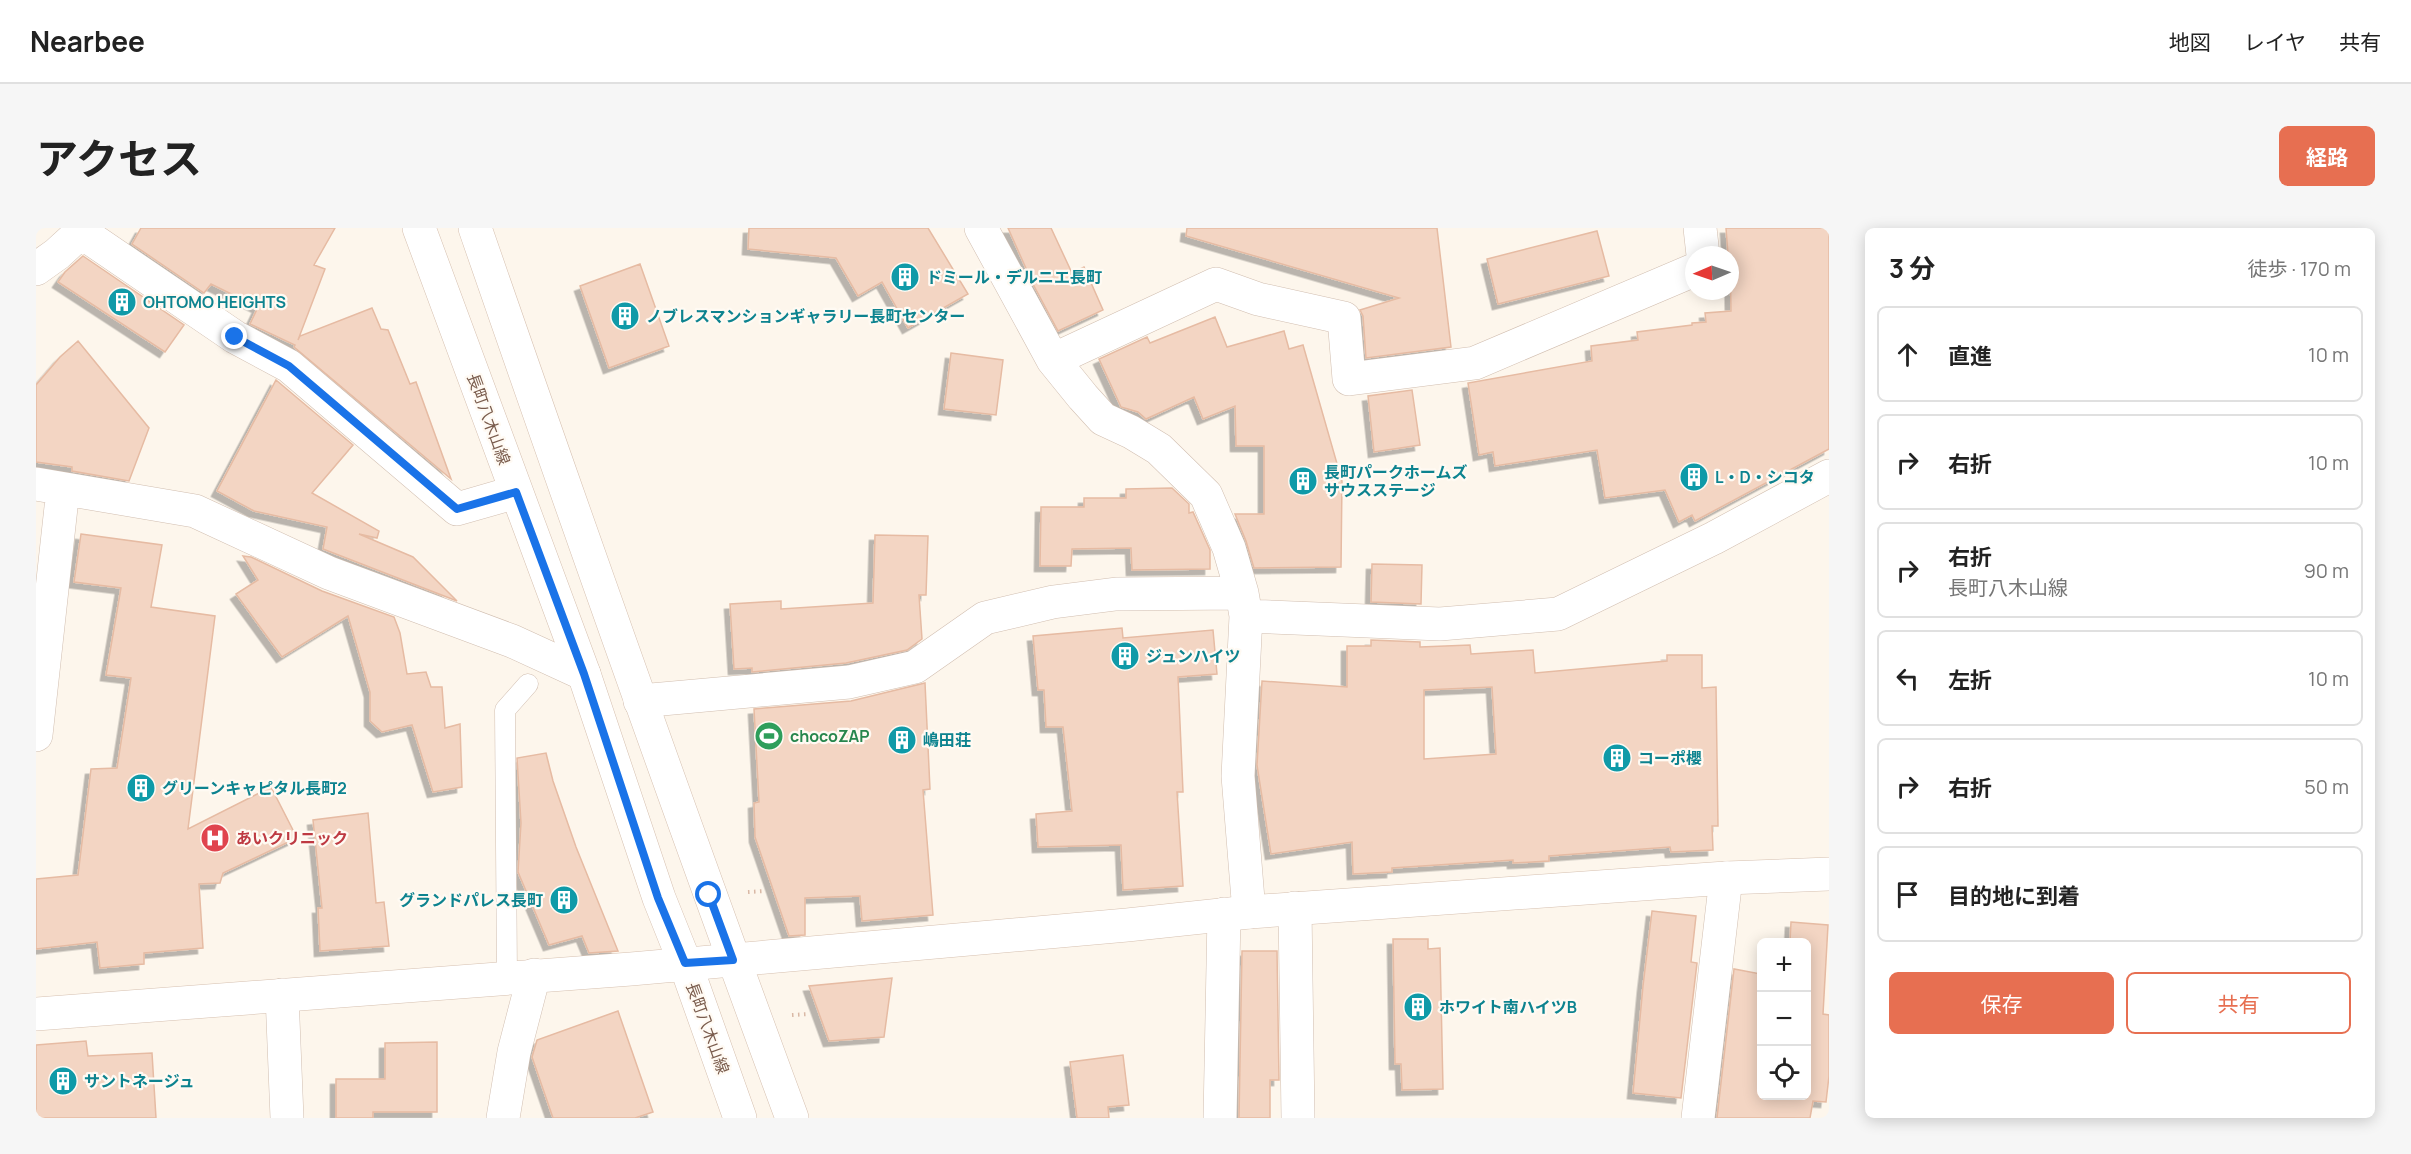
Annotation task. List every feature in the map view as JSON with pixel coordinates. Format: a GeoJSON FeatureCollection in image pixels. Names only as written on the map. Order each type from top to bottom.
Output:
{"type":"FeatureCollection","features":[{"type":"Feature","properties":{"kind":"street","name":"長町八木山線"},"geometry":{"type":"LineString","coordinates":[[419,228],[584,674],[658,898],[685,963],[740,1118]]}},
{"type":"Feature","properties":{"kind":"street"},"geometry":{"type":"LineString","coordinates":[[475,228],[640,701],[792,1118]]}},
{"type":"Feature","properties":{"kind":"street"},"geometry":{"type":"LineString","coordinates":[[981,228],[1053,360],[1103,419],[1159,449],[1206,495],[1228,548],[1244,605],[1236,913],[1220,1118]]}},
{"type":"Feature","properties":{"kind":"street"},"geometry":{"type":"LineString","coordinates":[[1700,228],[1701,246]]}},
{"type":"Feature","properties":{"kind":"street"},"geometry":{"type":"LineString","coordinates":[[36,269],[81,232],[235,337],[289,366],[457,509],[516,492]]}},
{"type":"Feature","properties":{"kind":"street"},"geometry":{"type":"LineString","coordinates":[[1053,360],[1216,284],[1258,299],[1344,318],[1349,379],[1475,363],[1685,274]]}},
{"type":"Feature","properties":{"kind":"street"},"geometry":{"type":"LineString","coordinates":[[640,701],[849,682],[915,667],[985,618],[1053,602],[1116,594],[1440,624],[1558,614],[1714,538],[1829,476]]}},
{"type":"Feature","properties":{"kind":"street"},"geometry":{"type":"LineString","coordinates":[[36,735],[49,486],[195,511],[328,573],[512,641],[584,674]]}},
{"type":"Feature","properties":{"kind":"street"},"geometry":{"type":"LineString","coordinates":[[36,1014],[631,969],[1126,926],[1295,908],[1726,878],[1829,874]]}},
{"type":"Feature","properties":{"kind":"street"},"geometry":{"type":"LineString","coordinates":[[1698,1118],[1726,878]]}},
{"type":"Feature","properties":{"kind":"street"},"geometry":{"type":"LineString","coordinates":[[1295,908],[1298,1118]]}},
{"type":"Feature","properties":{"kind":"street"},"geometry":{"type":"LineString","coordinates":[[503,1118],[514,1052],[520,976]]}},
{"type":"Feature","properties":{"kind":"street"},"geometry":{"type":"LineString","coordinates":[[282,995],[287,1118]]}},
{"type":"Feature","properties":{"kind":"lane"},"geometry":{"type":"LineString","coordinates":[[520,976],[505,710],[528,684]]}},
{"type":"Feature","properties":{"kind":"path"},"geometry":{"type":"LineString","coordinates":[[738,893],[766,891]]}},
{"type":"Feature","properties":{"kind":"path"},"geometry":{"type":"LineString","coordinates":[[782,1016],[809,1014]]}},
{"type":"Feature","properties":{"kind":"building"},"geometry":{"type":"Polygon","coordinates":[[[141,228],[335,228],[314,265],[325,269],[298,340],[300,336],[372,308],[381,329],[388,330],[410,384],[416,382],[451,479],[294,347],[295,345],[250,324],[258,307],[211,284],[204,293],[132,244],[141,228]]]}},
{"type":"Feature","properties":{"kind":"building","name":"ドミール・デルニエ長町"},"geometry":{"type":"Polygon","coordinates":[[[749,228],[928,228],[968,294],[908,328],[882,282],[858,296],[836,258],[748,249],[749,228]]]}},
{"type":"Feature","properties":{"kind":"building"},"geometry":{"type":"Polygon","coordinates":[[[1008,228],[1051,228],[1072,273],[1084,267],[1103,310],[1058,331],[1033,284],[1008,228]]]}},
{"type":"Feature","properties":{"kind":"building"},"geometry":{"type":"Polygon","coordinates":[[[1187,228],[1437,228],[1451,347],[1366,358],[1363,316],[1360,310],[1399,298],[1186,236],[1187,228]]]}},
{"type":"Feature","properties":{"kind":"building"},"geometry":{"type":"Polygon","coordinates":[[[1726,228],[1829,228],[1829,449],[1695,521],[1692,515],[1679,522],[1665,490],[1605,498],[1597,450],[1495,466],[1493,452],[1479,455],[1468,383],[1592,361],[1591,346],[1638,340],[1637,332],[1706,322],[1705,313],[1731,311],[1731,300],[1739,300],[1739,246],[1727,246],[1726,228]]]}},
{"type":"Feature","properties":{"kind":"building"},"geometry":{"type":"Polygon","coordinates":[[[1597,231],[1609,276],[1498,304],[1487,259],[1597,231]]]}},
{"type":"Feature","properties":{"kind":"building","name":"OHTOMO HEIGHTS"},"geometry":{"type":"Polygon","coordinates":[[[83,256],[184,325],[165,352],[58,282],[65,272],[83,256]]]}},
{"type":"Feature","properties":{"kind":"building","name":"ノブレスマンションギャラリー長町センター"},"geometry":{"type":"Polygon","coordinates":[[[640,264],[669,346],[609,368],[580,286],[640,264]]]}},
{"type":"Feature","properties":{"kind":"building"},"geometry":{"type":"Polygon","coordinates":[[[1215,317],[1227,347],[1284,331],[1289,349],[1303,345],[1342,481],[1341,567],[1254,568],[1235,514],[1264,514],[1264,446],[1236,446],[1235,406],[1203,419],[1194,397],[1146,419],[1138,412],[1121,407],[1099,359],[1147,337],[1150,343],[1215,317]]]}},
{"type":"Feature","properties":{"kind":"building"},"geometry":{"type":"Polygon","coordinates":[[[78,341],[149,428],[129,481],[72,471],[72,467],[36,462],[36,385],[60,357],[78,341]]]}},
{"type":"Feature","properties":{"kind":"building"},"geometry":{"type":"Polygon","coordinates":[[[951,353],[1003,360],[996,415],[944,409],[951,353]]]}},
{"type":"Feature","properties":{"kind":"building"},"geometry":{"type":"Polygon","coordinates":[[[276,380],[353,445],[312,493],[379,531],[377,538],[359,534],[413,557],[457,601],[323,549],[327,527],[254,511],[217,491],[276,380]]]}},
{"type":"Feature","properties":{"kind":"building"},"geometry":{"type":"Polygon","coordinates":[[[1412,390],[1420,445],[1374,452],[1368,396],[1412,390]]]}},
{"type":"Feature","properties":{"kind":"building"},"geometry":{"type":"Polygon","coordinates":[[[1172,488],[1189,504],[1189,513],[1193,512],[1210,550],[1210,569],[1132,570],[1131,548],[1072,549],[1071,566],[1040,566],[1041,507],[1084,507],[1084,498],[1126,498],[1126,489],[1172,488]]]}},
{"type":"Feature","properties":{"kind":"building"},"geometry":{"type":"Polygon","coordinates":[[[81,534],[162,545],[151,607],[215,616],[188,829],[271,787],[297,838],[223,873],[220,883],[199,884],[203,948],[144,953],[144,964],[100,968],[97,942],[36,949],[36,879],[78,875],[91,769],[117,768],[131,678],[106,675],[121,588],[74,582],[81,534]]]}},
{"type":"Feature","properties":{"kind":"building"},"geometry":{"type":"Polygon","coordinates":[[[875,535],[928,536],[926,595],[919,595],[922,639],[907,650],[846,663],[752,672],[752,668],[734,669],[730,604],[781,601],[781,609],[873,603],[875,535]]]}},
{"type":"Feature","properties":{"kind":"building"},"geometry":{"type":"Polygon","coordinates":[[[243,556],[251,557],[322,591],[394,617],[400,633],[407,674],[426,672],[431,687],[442,687],[445,728],[460,724],[462,787],[433,792],[412,725],[382,732],[370,721],[370,692],[348,616],[282,657],[236,594],[258,580],[243,556]]]}},
{"type":"Feature","properties":{"kind":"building"},"geometry":{"type":"Polygon","coordinates":[[[1372,564],[1422,565],[1421,604],[1371,602],[1372,564]]]}},
{"type":"Feature","properties":{"kind":"building"},"geometry":{"type":"Polygon","coordinates":[[[1122,628],[1123,638],[1213,630],[1217,674],[1178,677],[1183,792],[1177,792],[1183,886],[1123,890],[1121,845],[1038,847],[1036,814],[1072,811],[1063,727],[1046,727],[1044,690],[1038,690],[1033,636],[1122,628]]]}},
{"type":"Feature","properties":{"kind":"building"},"geometry":{"type":"Polygon","coordinates":[[[1371,640],[1420,642],[1420,647],[1470,645],[1471,654],[1533,650],[1535,673],[1667,661],[1667,655],[1702,655],[1702,688],[1716,687],[1718,826],[1712,826],[1713,850],[1671,852],[1670,847],[1549,856],[1549,861],[1513,863],[1513,860],[1392,868],[1392,872],[1353,874],[1352,842],[1271,854],[1257,765],[1262,681],[1347,687],[1347,646],[1371,646],[1371,640]],[[1492,687],[1424,690],[1424,759],[1496,754],[1492,687]]]}},
{"type":"Feature","properties":{"kind":"building"},"geometry":{"type":"Polygon","coordinates":[[[925,683],[930,789],[923,790],[933,915],[862,921],[860,896],[805,898],[805,935],[789,936],[755,837],[754,803],[759,802],[754,709],[851,701],[925,683]]]}},
{"type":"Feature","properties":{"kind":"building","name":"グランドパレス長町"},"geometry":{"type":"Polygon","coordinates":[[[546,753],[553,781],[576,847],[618,951],[589,953],[582,936],[549,945],[518,872],[521,823],[517,758],[546,753]]]}},
{"type":"Feature","properties":{"kind":"building"},"geometry":{"type":"Polygon","coordinates":[[[368,813],[376,903],[384,902],[389,946],[320,951],[318,908],[322,908],[313,820],[368,813]]]}},
{"type":"Feature","properties":{"kind":"building"},"geometry":{"type":"Polygon","coordinates":[[[1652,911],[1696,916],[1691,962],[1697,963],[1681,1098],[1633,1093],[1652,911]]]}},
{"type":"Feature","properties":{"kind":"building"},"geometry":{"type":"Polygon","coordinates":[[[1791,922],[1828,925],[1823,1014],[1829,1015],[1829,1076],[1826,1102],[1813,1101],[1810,1118],[1717,1118],[1734,969],[1757,973],[1757,1100],[1811,1100],[1811,938],[1790,938],[1791,922]]]}},
{"type":"Feature","properties":{"kind":"building","name":"ホワイト南ハイツB"},"geometry":{"type":"Polygon","coordinates":[[[1393,939],[1428,939],[1428,949],[1440,948],[1443,1089],[1402,1090],[1401,1064],[1395,1064],[1393,939]]]}},
{"type":"Feature","properties":{"kind":"building"},"geometry":{"type":"Polygon","coordinates":[[[1242,951],[1277,951],[1279,1080],[1270,1080],[1270,1118],[1239,1118],[1242,951]]]}},
{"type":"Feature","properties":{"kind":"building"},"geometry":{"type":"Polygon","coordinates":[[[892,978],[884,1037],[829,1041],[809,986],[892,978]]]}},
{"type":"Feature","properties":{"kind":"building"},"geometry":{"type":"Polygon","coordinates":[[[618,1011],[653,1112],[635,1118],[553,1118],[532,1057],[537,1040],[618,1011]]]}},
{"type":"Feature","properties":{"kind":"building"},"geometry":{"type":"Polygon","coordinates":[[[86,1041],[88,1056],[152,1053],[156,1118],[36,1118],[36,1045],[86,1041]]]}},
{"type":"Feature","properties":{"kind":"building"},"geometry":{"type":"Polygon","coordinates":[[[437,1042],[437,1112],[373,1112],[373,1118],[336,1118],[336,1079],[385,1079],[385,1043],[437,1042]]]}},
{"type":"Feature","properties":{"kind":"building"},"geometry":{"type":"Polygon","coordinates":[[[1123,1055],[1129,1105],[1108,1107],[1109,1118],[1077,1118],[1070,1062],[1123,1055]]]}},
{"type":"Feature","properties":{"kind":"place","name":"ドミール・デルニエ長町"},"geometry":{"type":"Point","coordinates":[905,277]}},
{"type":"Feature","properties":{"kind":"place","name":"OHTOMO HEIGHTS"},"geometry":{"type":"Point","coordinates":[122,302]}},
{"type":"Feature","properties":{"kind":"place","name":"ノブレスマンションギャラリー長町センター"},"geometry":{"type":"Point","coordinates":[625,316]}},
{"type":"Feature","properties":{"kind":"place","name":"L・D・シコタ"},"geometry":{"type":"Point","coordinates":[1694,477]}},
{"type":"Feature","properties":{"kind":"place","name":"長町パークホームズ サウスステージ"},"geometry":{"type":"Point","coordinates":[1303,481]}},
{"type":"Feature","properties":{"kind":"place","name":"ジュンハイツ"},"geometry":{"type":"Point","coordinates":[1125,656]}},
{"type":"Feature","properties":{"kind":"place","name":"chocoZAP"},"geometry":{"type":"Point","coordinates":[769,736]}},
{"type":"Feature","properties":{"kind":"place","name":"嶋田荘"},"geometry":{"type":"Point","coordinates":[902,740]}},
{"type":"Feature","properties":{"kind":"place","name":"コーポ櫻"},"geometry":{"type":"Point","coordinates":[1617,758]}},
{"type":"Feature","properties":{"kind":"place","name":"グリーンキャピタル長町2"},"geometry":{"type":"Point","coordinates":[141,788]}},
{"type":"Feature","properties":{"kind":"place","name":"あいクリニック"},"geometry":{"type":"Point","coordinates":[215,838]}},
{"type":"Feature","properties":{"kind":"place","name":"グランドパレス長町"},"geometry":{"type":"Point","coordinates":[564,900]}},
{"type":"Feature","properties":{"kind":"place","name":"ホワイト南ハイツB"},"geometry":{"type":"Point","coordinates":[1418,1007]}},
{"type":"Feature","properties":{"kind":"place","name":"サントネージュ"},"geometry":{"type":"Point","coordinates":[63,1081]}},
{"type":"Feature","properties":{"kind":"route"},"geometry":{"type":"LineString","coordinates":[[235,337],[289,366],[457,509],[516,492],[584,674],[658,898],[685,963],[733,960],[709,895]]}}]}
